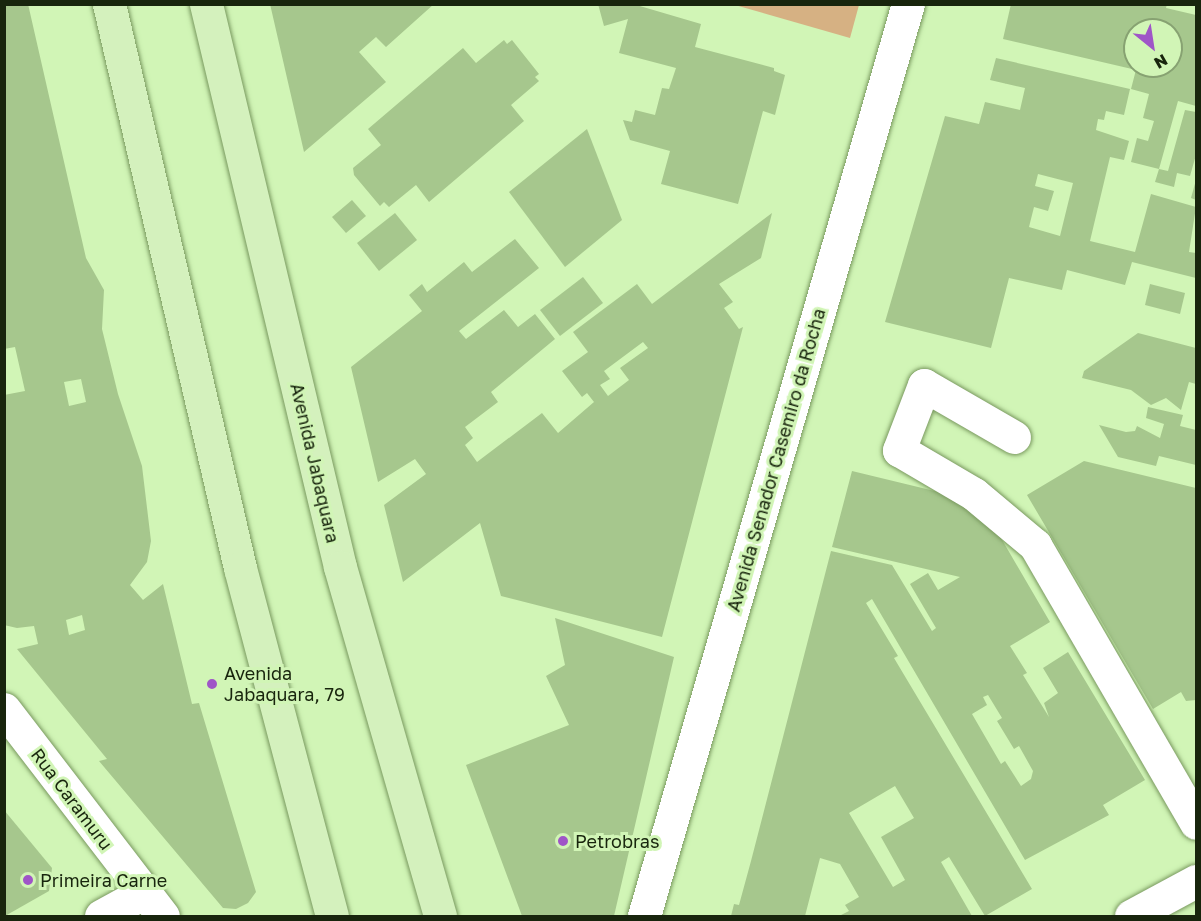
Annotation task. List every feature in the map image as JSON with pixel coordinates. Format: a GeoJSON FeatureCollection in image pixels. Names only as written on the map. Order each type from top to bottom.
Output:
{"type":"FeatureCollection","features":[{"type":"Feature","properties":{"kind":"main road"},"geometry":{"type":"LineString","coordinates":[[109,4],[240,568],[332,916]]}},
{"type":"Feature","properties":{"kind":"main road","name":"Avenida Jabaquara"},"geometry":{"type":"LineString","coordinates":[[206,4],[340,567],[440,916]]}},
{"type":"Feature","properties":{"kind":"street","name":"Avenida Senador Casemiro da Rocha"},"geometry":{"type":"LineString","coordinates":[[644,916],[908,4]]}},
{"type":"Feature","properties":{"kind":"street"},"geometry":{"type":"LineString","coordinates":[[1014,437],[924,385],[899,450],[974,494],[1035,545],[1197,823]]}},
{"type":"Feature","properties":{"kind":"street","name":"Rua Caramuru"},"geometry":{"type":"LineString","coordinates":[[4,709],[153,905]]}},
{"type":"Feature","properties":{"kind":"street"},"geometry":{"type":"LineString","coordinates":[[1131,916],[1197,881]]}},
{"type":"Feature","properties":{"kind":"street"},"geometry":{"type":"LineString","coordinates":[[101,916],[153,905]]}},
{"type":"Feature","properties":{"kind":"shaded area"},"geometry":{"type":"Polygon","coordinates":[[[735,5],[859,5],[850,38],[735,5]]]}},
{"type":"Feature","properties":{"kind":"building"},"geometry":{"type":"Polygon","coordinates":[[[4,4],[28,4],[86,258],[104,290],[102,329],[118,394],[142,466],[151,541],[147,562],[130,585],[143,600],[163,584],[192,704],[199,703],[256,892],[248,903],[236,909],[223,908],[99,761],[107,759],[17,649],[38,644],[34,626],[17,628],[4,625],[4,395],[25,391],[15,347],[4,349],[4,4]],[[81,379],[64,382],[69,406],[86,402],[81,379]],[[82,615],[66,620],[69,635],[85,630],[82,615]]]}},
{"type":"Feature","properties":{"kind":"building"},"geometry":{"type":"Polygon","coordinates":[[[270,4],[434,4],[386,47],[376,37],[359,52],[386,82],[304,152],[270,4]]]}},
{"type":"Feature","properties":{"kind":"building"},"geometry":{"type":"Polygon","coordinates":[[[598,4],[633,4],[701,24],[695,47],[774,68],[774,71],[785,75],[775,115],[763,111],[738,204],[661,184],[670,151],[630,140],[623,120],[632,122],[635,110],[655,115],[662,88],[669,89],[676,68],[619,53],[628,19],[604,26],[598,4]]]}},
{"type":"Feature","properties":{"kind":"building"},"geometry":{"type":"Polygon","coordinates":[[[1011,4],[1167,4],[1166,8],[1196,15],[1196,106],[1178,101],[1159,169],[1131,162],[1137,138],[1148,141],[1154,121],[1143,118],[1149,94],[1131,89],[1134,78],[1183,78],[1183,18],[1123,18],[1123,67],[1003,39],[1011,4]]]}},
{"type":"Feature","properties":{"kind":"building"},"geometry":{"type":"Polygon","coordinates":[[[504,40],[507,44],[512,40],[539,74],[535,77],[539,81],[511,105],[524,121],[429,202],[416,185],[389,207],[384,202],[380,206],[354,175],[353,168],[381,145],[368,129],[463,48],[476,63],[504,40]]]}},
{"type":"Feature","properties":{"kind":"building"},"geometry":{"type":"Polygon","coordinates":[[[996,58],[1130,89],[1124,115],[1106,111],[1104,120],[1098,119],[1096,130],[1129,141],[1124,160],[1110,157],[1090,241],[1135,252],[1151,194],[1196,207],[1189,252],[1196,253],[1196,278],[1132,262],[1125,285],[1067,270],[1062,290],[1009,278],[991,348],[885,322],[945,116],[979,124],[985,102],[1020,110],[1025,88],[990,80],[996,58]],[[1038,174],[1035,186],[1054,191],[1048,211],[1034,207],[1029,227],[1060,236],[1073,183],[1038,174]]]}},
{"type":"Feature","properties":{"kind":"building"},"geometry":{"type":"Polygon","coordinates":[[[1185,110],[1196,112],[1196,155],[1190,176],[1177,173],[1174,187],[1155,182],[1159,169],[1168,171],[1185,110]]]}},
{"type":"Feature","properties":{"kind":"building"},"geometry":{"type":"Polygon","coordinates":[[[587,129],[622,220],[565,267],[509,192],[587,129]]]}},
{"type":"Feature","properties":{"kind":"building"},"geometry":{"type":"Polygon","coordinates":[[[1196,180],[1196,200],[1191,198],[1196,180]]]}},
{"type":"Feature","properties":{"kind":"building"},"geometry":{"type":"Polygon","coordinates":[[[352,200],[366,216],[346,233],[332,217],[352,200]]]}},
{"type":"Feature","properties":{"kind":"building"},"geometry":{"type":"Polygon","coordinates":[[[395,213],[417,240],[379,271],[357,243],[395,213]]]}},
{"type":"Feature","properties":{"kind":"building"},"geometry":{"type":"Polygon","coordinates":[[[772,213],[761,258],[719,284],[733,302],[724,308],[739,329],[743,327],[662,637],[501,596],[480,523],[403,582],[384,505],[426,474],[415,459],[378,482],[351,367],[422,311],[409,295],[422,284],[427,292],[464,262],[472,272],[515,239],[539,268],[459,331],[466,339],[504,310],[518,327],[535,314],[555,339],[491,392],[498,402],[465,427],[473,438],[465,445],[477,462],[542,413],[558,433],[594,402],[587,393],[582,397],[562,371],[588,352],[573,332],[637,284],[652,304],[772,213]],[[643,342],[604,371],[610,379],[600,385],[608,396],[629,380],[620,368],[648,348],[643,342]]]}},
{"type":"Feature","properties":{"kind":"building"},"geometry":{"type":"Polygon","coordinates":[[[583,277],[603,303],[560,336],[540,310],[583,277]]]}},
{"type":"Feature","properties":{"kind":"building"},"geometry":{"type":"Polygon","coordinates":[[[1150,284],[1185,293],[1180,314],[1145,305],[1150,284]]]}},
{"type":"Feature","properties":{"kind":"building"},"geometry":{"type":"Polygon","coordinates":[[[1138,333],[1196,348],[1196,384],[1189,382],[1181,410],[1166,398],[1151,405],[1131,390],[1082,378],[1084,371],[1138,333]]]}},
{"type":"Feature","properties":{"kind":"building"},"geometry":{"type":"Polygon","coordinates":[[[1148,407],[1183,415],[1180,426],[1196,430],[1196,465],[1159,456],[1156,466],[1118,457],[1099,425],[1126,432],[1135,431],[1137,426],[1160,438],[1164,424],[1146,418],[1148,407]]]}},
{"type":"Feature","properties":{"kind":"building"},"geometry":{"type":"Polygon","coordinates":[[[1084,461],[1196,488],[1196,700],[1186,701],[1181,692],[1153,709],[1027,495],[1084,461]]]}},
{"type":"Feature","properties":{"kind":"building"},"geometry":{"type":"Polygon","coordinates":[[[852,471],[980,502],[1050,622],[1010,646],[1027,673],[1023,675],[1049,717],[1044,703],[1058,693],[1043,668],[1068,652],[1145,780],[1103,805],[1109,815],[1025,860],[872,599],[866,603],[898,656],[894,658],[1032,889],[985,916],[949,857],[941,862],[972,916],[839,916],[849,911],[845,905],[859,897],[840,864],[820,858],[805,916],[731,916],[734,904],[739,905],[831,551],[892,565],[932,631],[936,628],[910,584],[928,573],[938,590],[960,577],[832,547],[852,471]],[[988,695],[983,697],[987,705],[972,714],[1001,764],[1005,761],[1021,786],[1031,779],[1033,771],[1019,746],[1014,749],[997,721],[1002,718],[988,695]],[[895,786],[849,813],[893,887],[905,880],[881,837],[914,818],[895,786]]]}},
{"type":"Feature","properties":{"kind":"building","name":"Petrobras"},"geometry":{"type":"Polygon","coordinates":[[[555,618],[674,657],[614,916],[522,916],[466,765],[569,725],[546,676],[565,665],[555,618]]]}},
{"type":"Feature","properties":{"kind":"building","name":"Primeira Carne"},"geometry":{"type":"Polygon","coordinates":[[[4,810],[52,868],[49,891],[5,916],[4,810]]]}},
{"type":"Feature","properties":{"kind":"place","name":"Avenida Jabaquara, 79"},"geometry":{"type":"Point","coordinates":[212,684]}},
{"type":"Feature","properties":{"kind":"place","name":"Petrobras"},"geometry":{"type":"Point","coordinates":[563,841]}},
{"type":"Feature","properties":{"kind":"place","name":"Primeira Carne"},"geometry":{"type":"Point","coordinates":[28,880]}}]}
